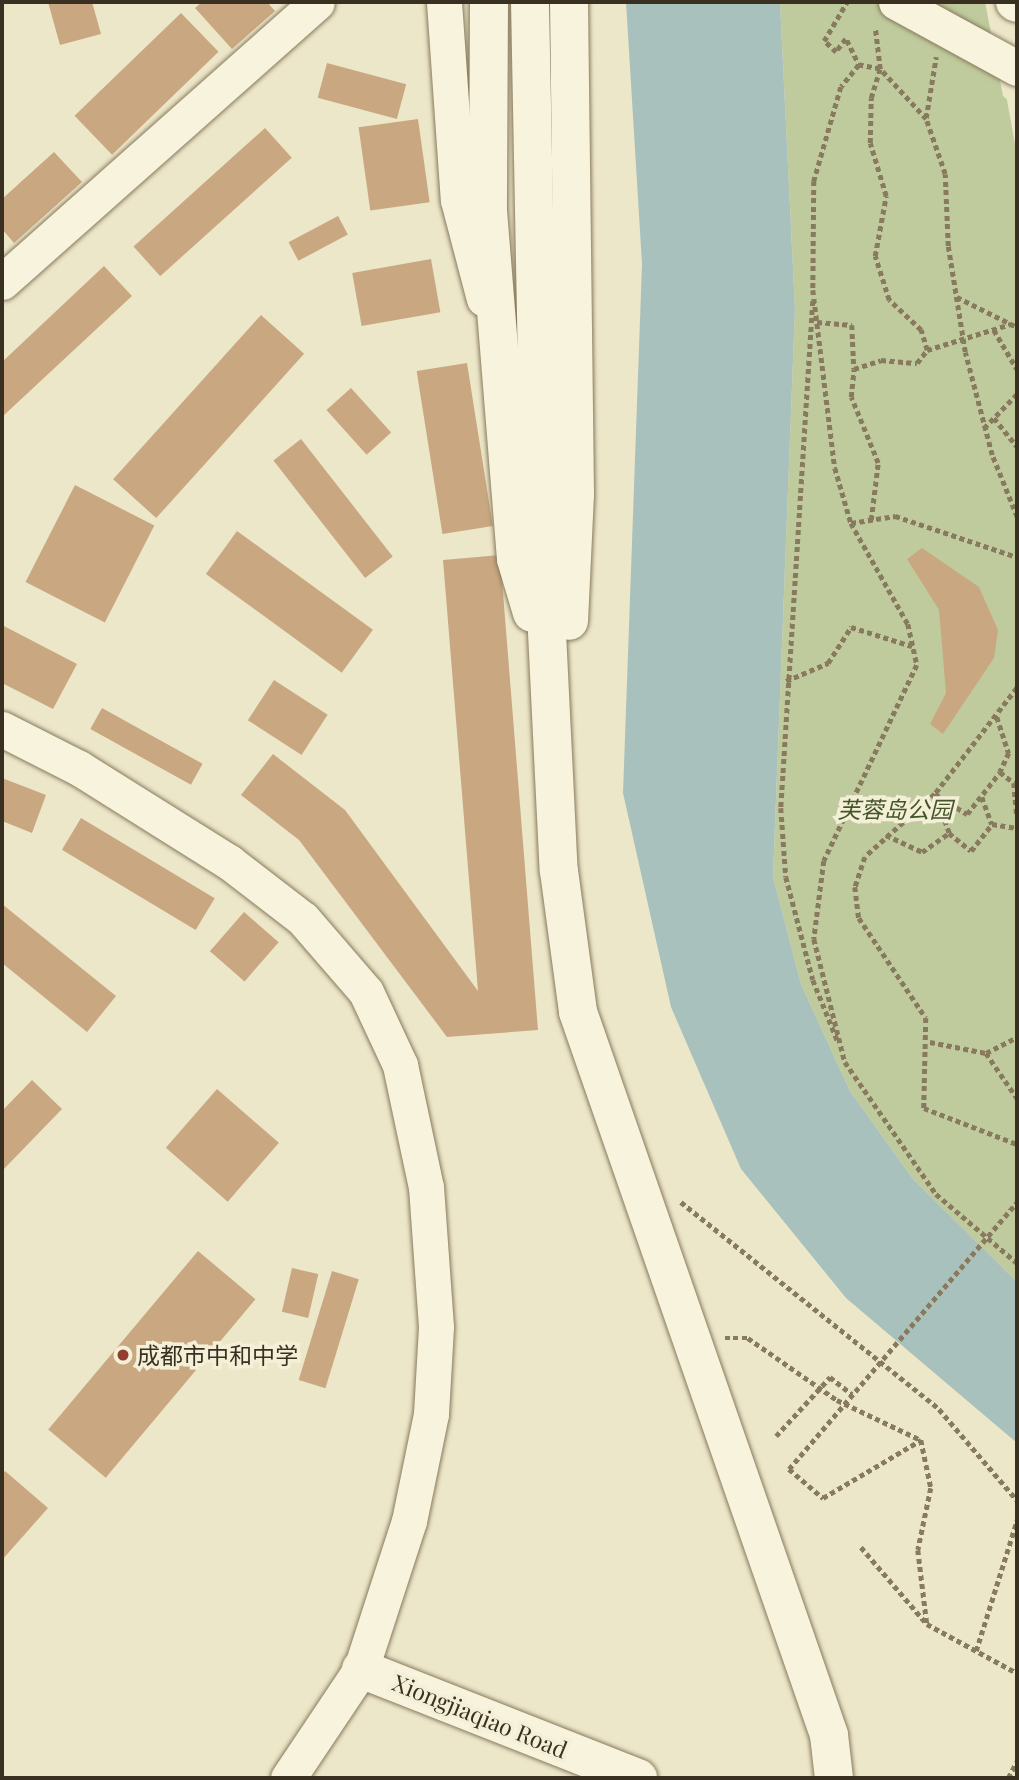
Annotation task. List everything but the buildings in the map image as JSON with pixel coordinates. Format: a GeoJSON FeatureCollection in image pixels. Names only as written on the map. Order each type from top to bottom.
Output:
{"type":"FeatureCollection","features":[{"type":"Feature","properties":{"kind":"street"},"geometry":{"type":"LineString","coordinates":[[2,282],[317,2]]}},
{"type":"Feature","properties":{"kind":"street"},"geometry":{"type":"LineString","coordinates":[[444,2],[458,200],[500,360]]}},
{"type":"Feature","properties":{"kind":"street"},"geometry":{"type":"LineString","coordinates":[[489,2],[488,211],[516,559],[550,672]]}},
{"type":"Feature","properties":{"kind":"street"},"geometry":{"type":"LineString","coordinates":[[530,2],[550,672],[559,871],[578,1012],[829,1735],[834,1778]]}},
{"type":"Feature","properties":{"kind":"street"},"geometry":{"type":"LineString","coordinates":[[550,672],[569,623],[575,494],[569,2]]}},
{"type":"Feature","properties":{"kind":"street"},"geometry":{"type":"LineString","coordinates":[[885,8],[1017,68]]}},
{"type":"Feature","properties":{"kind":"street"},"geometry":{"type":"LineString","coordinates":[[2,729],[79,768],[229,862],[303,919],[366,992],[400,1065],[426,1187],[435,1352],[430,1414],[409,1521],[361,1669],[288,1778]]}},
{"type":"Feature","properties":{"kind":"street","name":"Xiongjiaqiao Road"},"geometry":{"type":"LineString","coordinates":[[361,1669],[638,1778]]}},
{"type":"Feature","properties":{"kind":"path"},"geometry":{"type":"LineString","coordinates":[[847,2],[836,29],[826,34],[826,48],[840,51],[846,39],[859,65]]}},
{"type":"Feature","properties":{"kind":"path"},"geometry":{"type":"LineString","coordinates":[[885,8],[880,69],[871,98],[870,143],[886,196],[875,256],[889,300],[921,330],[927,350]]}},
{"type":"Feature","properties":{"kind":"path"},"geometry":{"type":"LineString","coordinates":[[859,65],[880,69],[926,119],[941,163],[963,340],[984,428],[1017,517]]}},
{"type":"Feature","properties":{"kind":"path"},"geometry":{"type":"LineString","coordinates":[[859,65],[841,86],[814,181],[813,290],[786,681],[781,808],[786,877],[813,980],[845,1062],[936,1194],[1017,1263]]}},
{"type":"Feature","properties":{"kind":"path"},"geometry":{"type":"LineString","coordinates":[[813,290],[835,468],[851,523],[908,624],[917,665],[824,861],[814,939],[845,1062]]}},
{"type":"Feature","properties":{"kind":"path"},"geometry":{"type":"LineString","coordinates":[[956,296],[1017,327]]}},
{"type":"Feature","properties":{"kind":"path"},"geometry":{"type":"LineString","coordinates":[[817,322],[852,325],[854,369],[851,397],[878,463],[871,520]]}},
{"type":"Feature","properties":{"kind":"path"},"geometry":{"type":"LineString","coordinates":[[854,369],[881,360],[917,363],[927,350],[1011,324]]}},
{"type":"Feature","properties":{"kind":"path"},"geometry":{"type":"LineString","coordinates":[[995,330],[1017,369]]}},
{"type":"Feature","properties":{"kind":"path"},"geometry":{"type":"LineString","coordinates":[[984,428],[1017,394]]}},
{"type":"Feature","properties":{"kind":"path"},"geometry":{"type":"LineString","coordinates":[[994,418],[1017,446]]}},
{"type":"Feature","properties":{"kind":"path"},"geometry":{"type":"LineString","coordinates":[[851,523],[895,516],[1017,557]]}},
{"type":"Feature","properties":{"kind":"path"},"geometry":{"type":"LineString","coordinates":[[786,681],[828,663],[851,627],[913,646]]}},
{"type":"Feature","properties":{"kind":"path"},"geometry":{"type":"LineString","coordinates":[[1017,688],[935,794],[864,857],[855,887],[859,918],[914,992],[930,1042],[924,1108],[1017,1144]]}},
{"type":"Feature","properties":{"kind":"path"},"geometry":{"type":"LineString","coordinates":[[935,794],[967,814],[1000,772],[1009,753],[997,717]]}},
{"type":"Feature","properties":{"kind":"path"},"geometry":{"type":"LineString","coordinates":[[1000,772],[1014,783],[1017,817]]}},
{"type":"Feature","properties":{"kind":"path"},"geometry":{"type":"LineString","coordinates":[[935,794],[948,833],[971,850],[992,824]]}},
{"type":"Feature","properties":{"kind":"path"},"geometry":{"type":"LineString","coordinates":[[981,796],[992,824]]}},
{"type":"Feature","properties":{"kind":"path"},"geometry":{"type":"LineString","coordinates":[[992,824],[1017,828]]}},
{"type":"Feature","properties":{"kind":"path"},"geometry":{"type":"LineString","coordinates":[[886,835],[922,852],[948,833]]}},
{"type":"Feature","properties":{"kind":"path"},"geometry":{"type":"LineString","coordinates":[[930,1042],[986,1053],[1017,1037]]}},
{"type":"Feature","properties":{"kind":"path"},"geometry":{"type":"LineString","coordinates":[[986,1053],[1017,1098]]}},
{"type":"Feature","properties":{"kind":"path"},"geometry":{"type":"LineString","coordinates":[[645,1205],[676,1198],[939,1409],[1017,1500]]}},
{"type":"Feature","properties":{"kind":"path"},"geometry":{"type":"LineString","coordinates":[[921,1440],[823,1498],[789,1469],[1017,1202]]}},
{"type":"Feature","properties":{"kind":"path"},"geometry":{"type":"LineString","coordinates":[[693,1338],[748,1338],[837,1400],[921,1440]]}},
{"type":"Feature","properties":{"kind":"path"},"geometry":{"type":"LineString","coordinates":[[776,1436],[830,1377],[852,1394]]}},
{"type":"Feature","properties":{"kind":"path"},"geometry":{"type":"LineString","coordinates":[[921,1440],[931,1488],[918,1550],[928,1623]]}},
{"type":"Feature","properties":{"kind":"path"},"geometry":{"type":"LineString","coordinates":[[976,1651],[1017,1520]]}},
{"type":"Feature","properties":{"kind":"path"},"geometry":{"type":"LineString","coordinates":[[860,1547],[928,1623],[1017,1674]]}},
{"type":"Feature","properties":{"kind":"path"},"geometry":{"type":"LineString","coordinates":[[1008,1778],[1017,1761]]}},
{"type":"Feature","properties":{"kind":"green space","name":"芙蓉岛公园"},"geometry":{"type":"Polygon","coordinates":[[[780,2],[989,2],[1017,155],[1017,1282],[913,1179],[850,1091],[801,984],[773,877],[795,309],[780,2]]]}},
{"type":"Feature","properties":{"kind":"water"},"geometry":{"type":"Polygon","coordinates":[[[626,2],[780,2],[795,309],[773,877],[801,984],[850,1091],[913,1179],[1017,1282],[1017,1443],[846,1298],[741,1169],[671,1007],[623,793],[642,264],[626,2]]]}},
{"type":"Feature","properties":{"kind":"pier"},"geometry":{"type":"Polygon","coordinates":[[[985,2],[1017,2],[1017,107],[1003,96],[985,2]]]}},
{"type":"Feature","properties":{"kind":"place","name":"成都市中和中学"},"geometry":{"type":"Point","coordinates":[123,1355]}}]}
